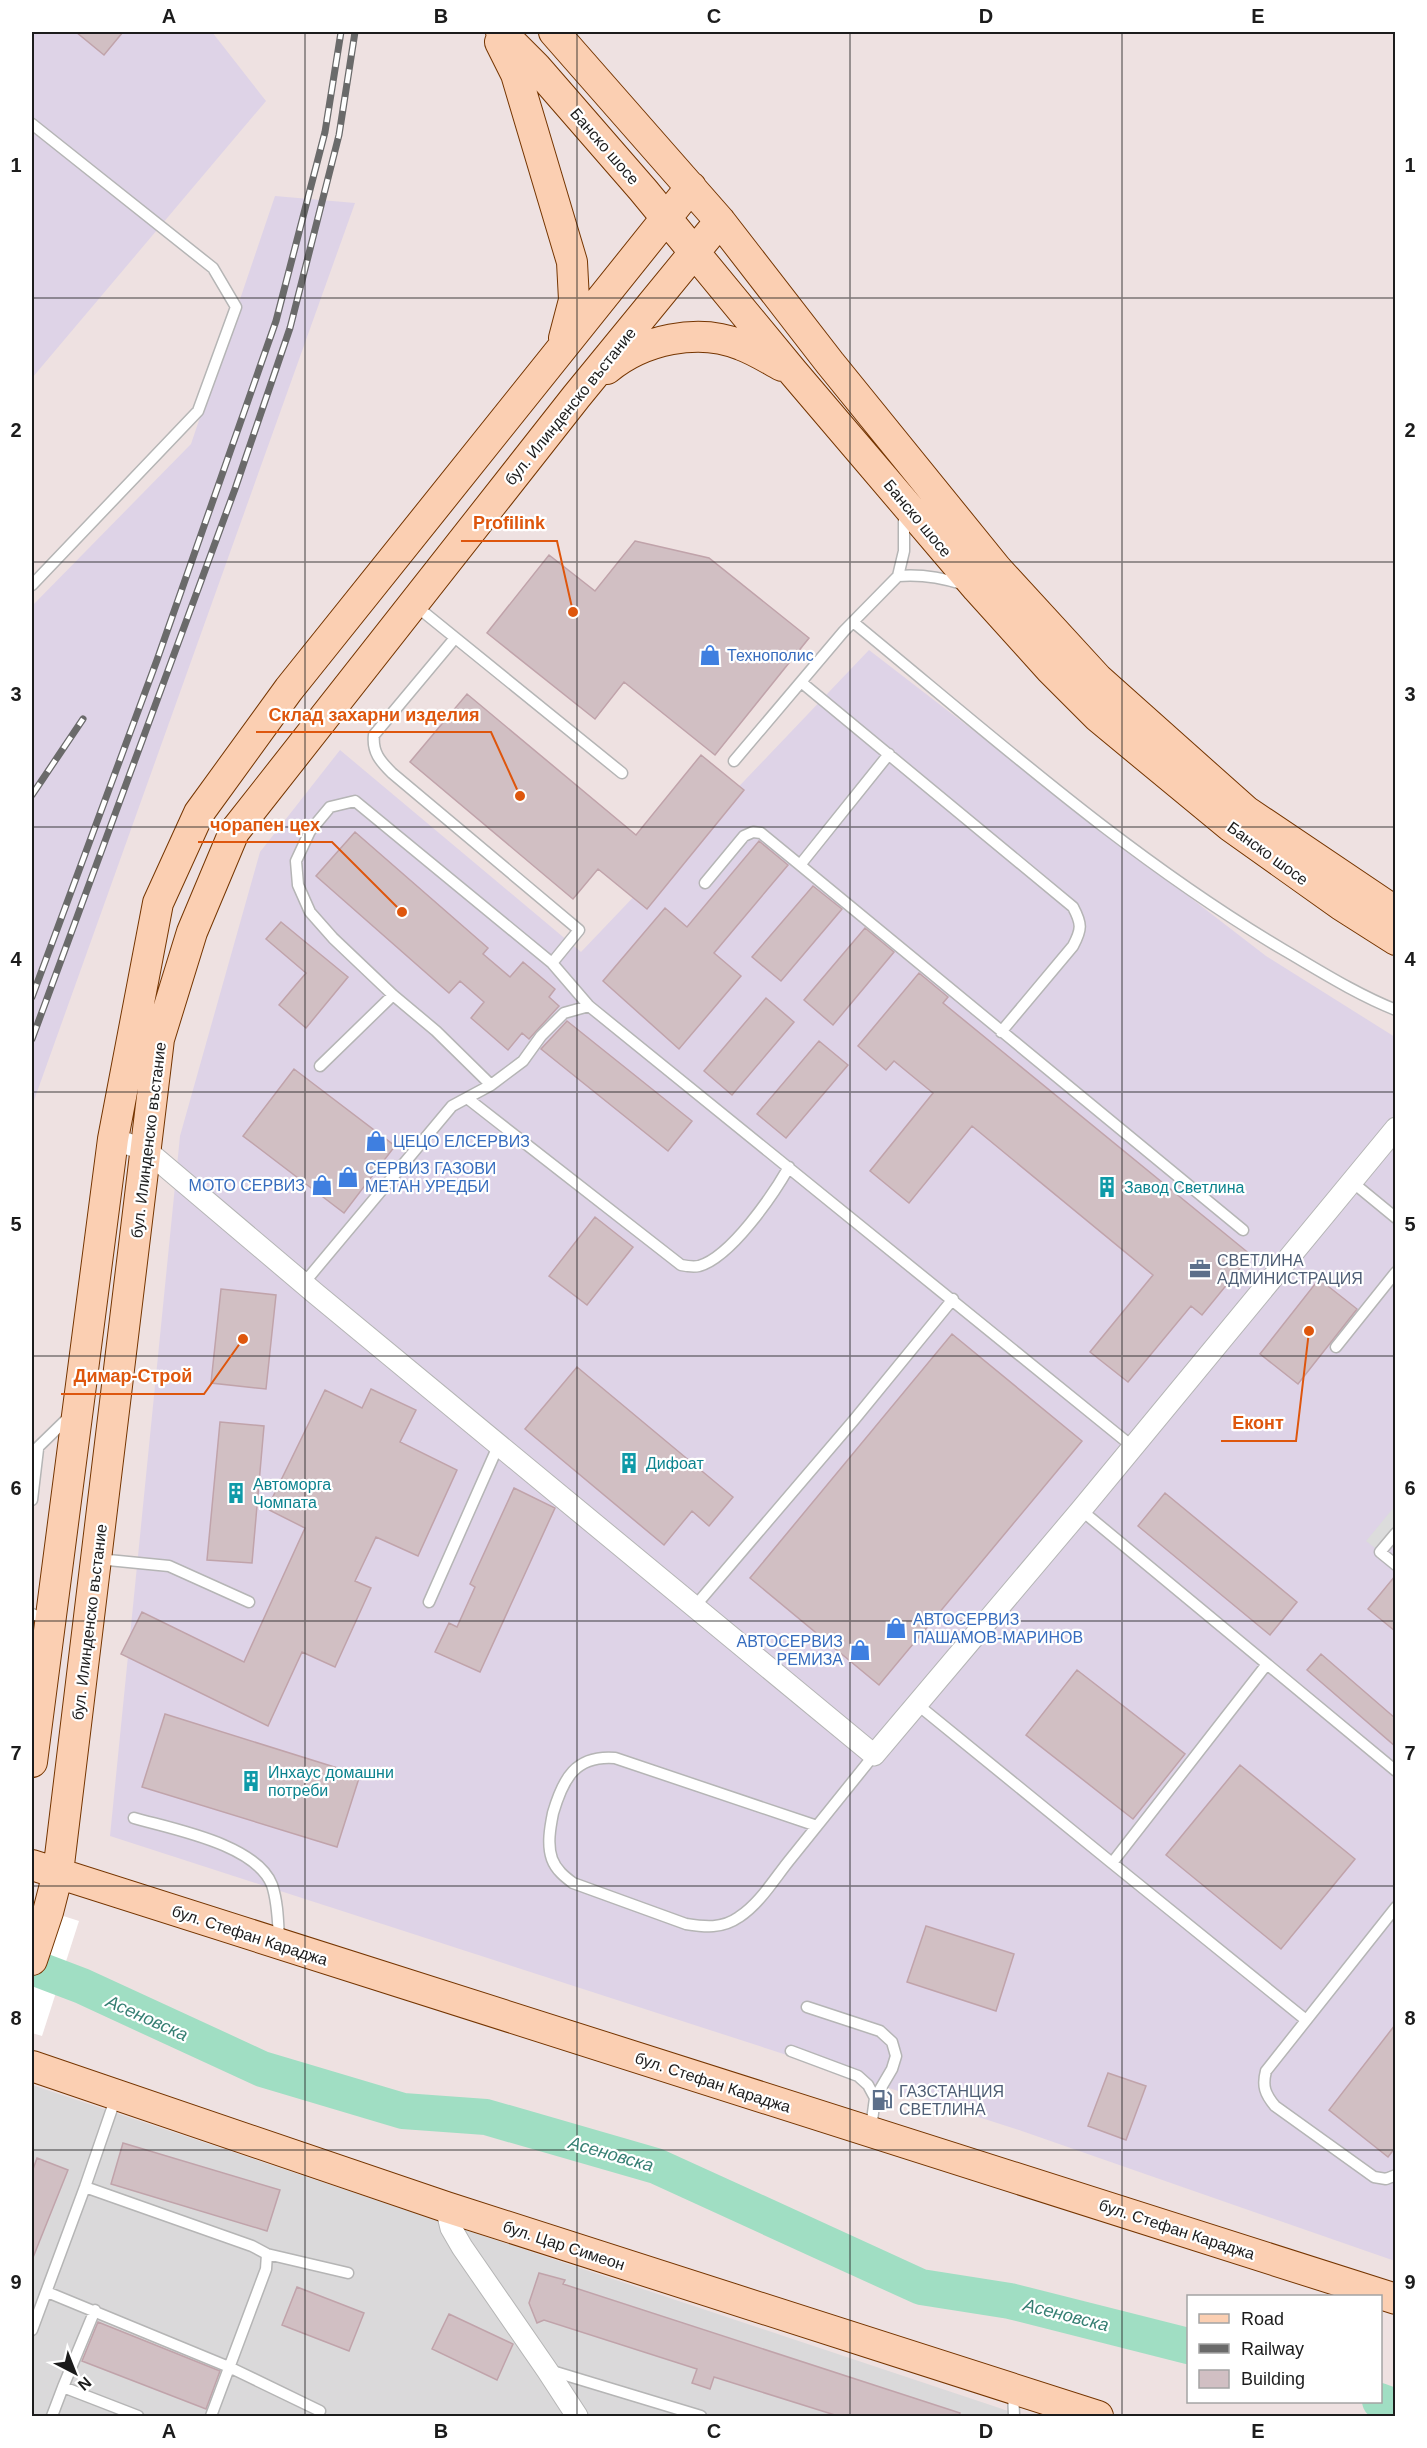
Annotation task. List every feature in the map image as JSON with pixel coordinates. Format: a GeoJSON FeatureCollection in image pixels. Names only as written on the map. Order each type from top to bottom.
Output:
{"type":"FeatureCollection","features":[{"type":"Feature","properties":{"kind":"main road"},"geometry":{"type":"LineString","coordinates":[[495,32],[516,74],[572,262],[574,300],[561,349]]}},
{"type":"Feature","properties":{"kind":"main road","name":"Банско шосе"},"geometry":{"type":"LineString","coordinates":[[501,32],[536,67],[667,218],[793,372],[977,588],[1051,670],[1098,717],[1230,826],[1341,905],[1395,940]]}},
{"type":"Feature","properties":{"kind":"main road","name":"Банско шосе"},"geometry":{"type":"LineString","coordinates":[[554,32],[720,220],[830,363],[997,568],[1098,679],[1246,811],[1395,912]]}},
{"type":"Feature","properties":{"kind":"main road","name":"бул. Илинденско въстание"},"geometry":{"type":"LineString","coordinates":[[32,1762],[41,1617],[78,1407],[113,1139],[158,903],[199,813],[289,689],[691,187]]}},
{"type":"Feature","properties":{"kind":"main road","name":"бул. Илинденско въстание"},"geometry":{"type":"LineString","coordinates":[[32,1960],[48,1912],[45,1869],[97,1558],[159,1039],[192,932],[234,832],[576,397],[720,220]]}},
{"type":"Feature","properties":{"kind":"main road"},"geometry":{"type":"LineString","coordinates":[[576,397],[623,356],[665,340],[707,336],[740,344],[793,372]]}},
{"type":"Feature","properties":{"kind":"main road","name":"бул. Стефан Караджа"},"geometry":{"type":"LineString","coordinates":[[45,1869],[1395,2299]]}},
{"type":"Feature","properties":{"kind":"main road","name":"бул. Цар Симеон"},"geometry":{"type":"LineString","coordinates":[[32,2066],[1013,2402],[1098,2416]]}},
{"type":"Feature","properties":{"kind":"street"},"geometry":{"type":"LineString","coordinates":[[113,1139],[146,1150],[874,1755],[1081,1510],[1395,1128]]}},
{"type":"Feature","properties":{"kind":"street"},"geometry":{"type":"LineString","coordinates":[[446,2207],[451,2228],[462,2247],[577,2416]]}},
{"type":"Feature","properties":{"kind":"lane"},"geometry":{"type":"LineString","coordinates":[[32,124],[213,268],[236,307],[198,411],[32,585]]}},
{"type":"Feature","properties":{"kind":"lane"},"geometry":{"type":"LineString","coordinates":[[734,761],[853,622],[898,576],[906,529],[903,499]]}},
{"type":"Feature","properties":{"kind":"lane"},"geometry":{"type":"LineString","coordinates":[[898,576],[919,574],[937,576],[977,588]]}},
{"type":"Feature","properties":{"kind":"lane"},"geometry":{"type":"LineString","coordinates":[[413,604],[622,774]]}},
{"type":"Feature","properties":{"kind":"lane"},"geometry":{"type":"LineString","coordinates":[[853,622],[1152,865],[1243,926],[1365,998],[1395,1010]]}},
{"type":"Feature","properties":{"kind":"lane"},"geometry":{"type":"LineString","coordinates":[[455,638],[374,735],[372,747],[379,760],[392,773],[579,930],[552,963]]}},
{"type":"Feature","properties":{"kind":"lane"},"geometry":{"type":"LineString","coordinates":[[801,682],[1073,907],[1079,918],[1081,932],[1073,946],[1001,1032]]}},
{"type":"Feature","properties":{"kind":"lane"},"geometry":{"type":"LineString","coordinates":[[800,865],[889,754]]}},
{"type":"Feature","properties":{"kind":"lane"},"geometry":{"type":"LineString","coordinates":[[491,1085],[436,1031],[393,995],[333,938],[310,912],[298,885],[296,861],[310,831],[330,807],[355,801],[552,963],[589,1006],[1133,1447]]}},
{"type":"Feature","properties":{"kind":"lane"},"geometry":{"type":"LineString","coordinates":[[705,883],[744,836],[753,832],[761,833],[1243,1230]]}},
{"type":"Feature","properties":{"kind":"lane"},"geometry":{"type":"LineString","coordinates":[[320,1066],[393,995]]}},
{"type":"Feature","properties":{"kind":"lane"},"geometry":{"type":"LineString","coordinates":[[304,1283],[452,1106],[491,1085],[523,1061],[541,1036],[564,1013],[589,1006]]}},
{"type":"Feature","properties":{"kind":"lane"},"geometry":{"type":"LineString","coordinates":[[467,1098],[681,1266],[698,1266],[717,1257],[771,1199],[789,1167]]}},
{"type":"Feature","properties":{"kind":"lane"},"geometry":{"type":"LineString","coordinates":[[1351,1181],[1395,1218]]}},
{"type":"Feature","properties":{"kind":"lane"},"geometry":{"type":"LineString","coordinates":[[1335,1347],[1395,1272]]}},
{"type":"Feature","properties":{"kind":"lane"},"geometry":{"type":"LineString","coordinates":[[696,1605],[854,1420],[953,1299]]}},
{"type":"Feature","properties":{"kind":"lane"},"geometry":{"type":"LineString","coordinates":[[32,1500],[35,1451],[78,1407]]}},
{"type":"Feature","properties":{"kind":"lane"},"geometry":{"type":"LineString","coordinates":[[429,1602],[500,1444]]}},
{"type":"Feature","properties":{"kind":"lane"},"geometry":{"type":"LineString","coordinates":[[1081,1510],[1395,1771]]}},
{"type":"Feature","properties":{"kind":"lane"},"geometry":{"type":"LineString","coordinates":[[1395,1533],[1380,1552],[1395,1565]]}},
{"type":"Feature","properties":{"kind":"lane"},"geometry":{"type":"LineString","coordinates":[[97,1558],[169,1566],[249,1602]]}},
{"type":"Feature","properties":{"kind":"lane"},"geometry":{"type":"LineString","coordinates":[[1112,1863],[1267,1664]]}},
{"type":"Feature","properties":{"kind":"lane"},"geometry":{"type":"LineString","coordinates":[[918,1705],[1306,2020]]}},
{"type":"Feature","properties":{"kind":"lane"},"geometry":{"type":"LineString","coordinates":[[817,1826],[615,1758],[598,1757],[584,1762],[568,1776],[560,1790],[549,1828],[552,1860],[561,1874],[573,1883],[686,1924],[704,1927],[722,1926],[738,1918],[753,1906],[874,1755]]}},
{"type":"Feature","properties":{"kind":"lane"},"geometry":{"type":"LineString","coordinates":[[134,1818],[226,1844],[252,1862],[271,1883],[278,1913],[279,1944]]}},
{"type":"Feature","properties":{"kind":"lane"},"geometry":{"type":"LineString","coordinates":[[1395,1907],[1266,2071],[1263,2083],[1265,2094],[1275,2106],[1374,2177],[1386,2179],[1395,2175]]}},
{"type":"Feature","properties":{"kind":"lane"},"geometry":{"type":"LineString","coordinates":[[807,2007],[880,2031],[892,2042],[896,2056],[892,2069],[875,2098],[871,2132]]}},
{"type":"Feature","properties":{"kind":"lane"},"geometry":{"type":"LineString","coordinates":[[791,2051],[858,2076],[868,2085],[875,2098]]}},
{"type":"Feature","properties":{"kind":"lane"},"geometry":{"type":"LineString","coordinates":[[32,2330],[117,2094]]}},
{"type":"Feature","properties":{"kind":"lane"},"geometry":{"type":"LineString","coordinates":[[85,2187],[252,2246],[267,2254],[348,2273]]}},
{"type":"Feature","properties":{"kind":"lane"},"geometry":{"type":"LineString","coordinates":[[211,2416],[266,2269],[267,2254]]}},
{"type":"Feature","properties":{"kind":"lane"},"geometry":{"type":"LineString","coordinates":[[47,2292],[229,2367],[320,2411]]}},
{"type":"Feature","properties":{"kind":"lane"},"geometry":{"type":"LineString","coordinates":[[52,2416],[95,2310]]}},
{"type":"Feature","properties":{"kind":"lane"},"geometry":{"type":"LineString","coordinates":[[547,2370],[700,2416]]}},
{"type":"Feature","properties":{"kind":"lane"},"geometry":{"type":"LineString","coordinates":[[63,2387],[138,2416]]}},
{"type":"Feature","properties":{"kind":"shaded area"},"geometry":{"type":"Polygon","coordinates":[[[32,32],[212,32],[266,101],[32,378],[32,32]]]}},
{"type":"Feature","properties":{"kind":"shaded area"},"geometry":{"type":"Polygon","coordinates":[[[275,196],[355,203],[32,1106],[32,606],[191,444],[275,196]]]}},
{"type":"Feature","properties":{"kind":"shaded area"},"geometry":{"type":"Polygon","coordinates":[[[869,650],[1266,956],[1395,1037],[1395,2261],[1019,2130],[110,1836],[180,1136],[260,852],[340,750],[581,952],[869,650]]]}},
{"type":"Feature","properties":{"kind":"shaded area"},"geometry":{"type":"Polygon","coordinates":[[[1395,1506],[1395,1533],[1380,1552],[1366,1541],[1395,1506]]]}},
{"type":"Feature","properties":{"kind":"shaded area"},"geometry":{"type":"Polygon","coordinates":[[[32,2085],[1023,2416],[32,2416],[32,2085]]]}},
{"type":"Feature","properties":{"kind":"pier"},"geometry":{"type":"Polygon","coordinates":[[[32,1906],[79,1921],[42,2036],[32,2033],[32,1906]]]}},
{"type":"Feature","properties":{"kind":"building"},"geometry":{"type":"Polygon","coordinates":[[[76,32],[123,32],[104,55],[76,32]]]}},
{"type":"Feature","properties":{"kind":"building"},"geometry":{"type":"Polygon","coordinates":[[[635,541],[709,558],[809,638],[715,755],[624,682],[595,719],[487,633],[549,555],[595,591],[635,541]]]}},
{"type":"Feature","properties":{"kind":"building"},"geometry":{"type":"Polygon","coordinates":[[[467,694],[636,835],[701,755],[744,790],[647,909],[598,869],[573,899],[410,762],[467,694]]]}},
{"type":"Feature","properties":{"kind":"building"},"geometry":{"type":"Polygon","coordinates":[[[355,832],[488,948],[483,954],[510,977],[523,962],[555,989],[549,997],[559,1006],[529,1039],[522,1033],[508,1050],[471,1018],[484,1002],[460,981],[449,993],[316,876],[355,832]]]}},
{"type":"Feature","properties":{"kind":"building"},"geometry":{"type":"Polygon","coordinates":[[[759,841],[788,865],[714,953],[741,976],[679,1049],[603,981],[665,908],[687,927],[759,841]]]}},
{"type":"Feature","properties":{"kind":"building"},"geometry":{"type":"Polygon","coordinates":[[[813,886],[842,909],[781,981],[752,957],[813,886]]]}},
{"type":"Feature","properties":{"kind":"building"},"geometry":{"type":"Polygon","coordinates":[[[281,922],[348,977],[306,1028],[279,1005],[306,973],[266,939],[281,922]]]}},
{"type":"Feature","properties":{"kind":"building"},"geometry":{"type":"Polygon","coordinates":[[[865,928],[894,952],[833,1025],[804,1000],[865,928]]]}},
{"type":"Feature","properties":{"kind":"building","name":"Завод Светлина"},"geometry":{"type":"Polygon","coordinates":[[[919,973],[948,997],[943,1003],[1251,1255],[1202,1315],[1191,1306],[1128,1382],[1090,1352],[1153,1275],[972,1126],[909,1203],[870,1171],[933,1093],[894,1061],[886,1070],[858,1046],[919,973]]]}},
{"type":"Feature","properties":{"kind":"building"},"geometry":{"type":"Polygon","coordinates":[[[766,998],[794,1022],[732,1095],[704,1071],[766,998]]]}},
{"type":"Feature","properties":{"kind":"building"},"geometry":{"type":"Polygon","coordinates":[[[567,1021],[692,1121],[668,1151],[541,1049],[567,1021]]]}},
{"type":"Feature","properties":{"kind":"building"},"geometry":{"type":"Polygon","coordinates":[[[819,1041],[848,1065],[786,1138],[757,1114],[819,1041]]]}},
{"type":"Feature","properties":{"kind":"building"},"geometry":{"type":"Polygon","coordinates":[[[294,1069],[395,1146],[344,1213],[243,1136],[294,1069]]]}},
{"type":"Feature","properties":{"kind":"building"},"geometry":{"type":"Polygon","coordinates":[[[595,1217],[633,1247],[587,1305],[549,1276],[595,1217]]]}},
{"type":"Feature","properties":{"kind":"building"},"geometry":{"type":"Polygon","coordinates":[[[1319,1279],[1357,1309],[1298,1384],[1260,1354],[1319,1279]]]}},
{"type":"Feature","properties":{"kind":"building"},"geometry":{"type":"Polygon","coordinates":[[[221,1289],[276,1295],[266,1389],[211,1383],[221,1289]]]}},
{"type":"Feature","properties":{"kind":"building"},"geometry":{"type":"Polygon","coordinates":[[[952,1334],[1082,1441],[879,1685],[750,1578],[952,1334]]]}},
{"type":"Feature","properties":{"kind":"building","name":"Дифоат"},"geometry":{"type":"Polygon","coordinates":[[[577,1367],[733,1497],[709,1526],[692,1511],[664,1545],[525,1429],[577,1367]]]}},
{"type":"Feature","properties":{"kind":"building"},"geometry":{"type":"Polygon","coordinates":[[[371,1389],[416,1410],[400,1442],[457,1470],[418,1556],[376,1537],[355,1581],[371,1588],[335,1667],[302,1652],[268,1726],[121,1654],[142,1612],[244,1662],[305,1528],[267,1509],[325,1390],[362,1408],[371,1389]]]}},
{"type":"Feature","properties":{"kind":"building","name":"Автоморга Чомпата"},"geometry":{"type":"Polygon","coordinates":[[[220,1422],[264,1426],[252,1563],[207,1560],[220,1422]]]}},
{"type":"Feature","properties":{"kind":"building"},"geometry":{"type":"Polygon","coordinates":[[[514,1488],[555,1508],[480,1672],[435,1652],[449,1623],[457,1627],[475,1587],[470,1584],[514,1488]]]}},
{"type":"Feature","properties":{"kind":"building"},"geometry":{"type":"Polygon","coordinates":[[[1165,1493],[1297,1602],[1270,1635],[1138,1526],[1165,1493]]]}},
{"type":"Feature","properties":{"kind":"building"},"geometry":{"type":"Polygon","coordinates":[[[1395,1576],[1395,1631],[1368,1609],[1395,1576]]]}},
{"type":"Feature","properties":{"kind":"building"},"geometry":{"type":"Polygon","coordinates":[[[1321,1654],[1395,1718],[1395,1746],[1307,1670],[1321,1654]]]}},
{"type":"Feature","properties":{"kind":"building"},"geometry":{"type":"Polygon","coordinates":[[[1077,1670],[1185,1754],[1133,1819],[1026,1735],[1077,1670]]]}},
{"type":"Feature","properties":{"kind":"building","name":"Инхаус домашни потреби"},"geometry":{"type":"Polygon","coordinates":[[[165,1714],[360,1775],[337,1847],[142,1787],[165,1714]]]}},
{"type":"Feature","properties":{"kind":"building"},"geometry":{"type":"Polygon","coordinates":[[[1240,1765],[1355,1859],[1281,1949],[1166,1855],[1240,1765]]]}},
{"type":"Feature","properties":{"kind":"building"},"geometry":{"type":"Polygon","coordinates":[[[926,1926],[1014,1954],[996,2011],[907,1982],[926,1926]]]}},
{"type":"Feature","properties":{"kind":"building"},"geometry":{"type":"Polygon","coordinates":[[[1395,2025],[1395,2148],[1388,2157],[1329,2110],[1395,2025]]]}},
{"type":"Feature","properties":{"kind":"building"},"geometry":{"type":"Polygon","coordinates":[[[1108,2073],[1146,2086],[1126,2140],[1088,2126],[1108,2073]]]}},
{"type":"Feature","properties":{"kind":"building"},"geometry":{"type":"Polygon","coordinates":[[[123,2143],[280,2190],[267,2231],[111,2184],[123,2143]]]}},
{"type":"Feature","properties":{"kind":"building"},"geometry":{"type":"Polygon","coordinates":[[[37,2158],[68,2170],[32,2260],[32,2172],[37,2158]]]}},
{"type":"Feature","properties":{"kind":"building"},"geometry":{"type":"Polygon","coordinates":[[[539,2273],[565,2280],[563,2284],[960,2413],[959,2416],[838,2416],[714,2377],[710,2389],[692,2383],[697,2369],[544,2320],[537,2323],[529,2303],[539,2273]]]}},
{"type":"Feature","properties":{"kind":"building"},"geometry":{"type":"Polygon","coordinates":[[[297,2287],[364,2313],[349,2351],[282,2325],[297,2287]]]}},
{"type":"Feature","properties":{"kind":"building"},"geometry":{"type":"Polygon","coordinates":[[[449,2314],[513,2344],[497,2380],[432,2349],[449,2314]]]}},
{"type":"Feature","properties":{"kind":"building"},"geometry":{"type":"Polygon","coordinates":[[[98,2322],[220,2371],[206,2409],[82,2361],[98,2322]]]}},
{"type":"Feature","properties":{"kind":"waterway","name":"Асеновска"},"geometry":{"type":"LineString","coordinates":[[32,1967],[82,1986],[262,2069],[403,2111],[486,2117],[656,2166],[921,2287],[1010,2301],[1187,2346]]}},
{"type":"Feature","properties":{"kind":"waterway","name":"Асеновска"},"geometry":{"type":"LineString","coordinates":[[1382,2402],[1396,2407]]}},
{"type":"Feature","properties":{"kind":"railway"},"geometry":{"type":"LineString","coordinates":[[32,997],[157,660],[276,321],[325,132],[341,32]]}},
{"type":"Feature","properties":{"kind":"railway"},"geometry":{"type":"LineString","coordinates":[[32,1039],[235,489],[290,328],[339,135],[355,32]]}},
{"type":"Feature","properties":{"kind":"railway"},"geometry":{"type":"LineString","coordinates":[[32,795],[83,719]]}},
{"type":"Feature","properties":{"kind":"place","name":"Profilink"},"geometry":{"type":"Point","coordinates":[573,612]}},
{"type":"Feature","properties":{"kind":"place","name":"Технополис"},"geometry":{"type":"Point","coordinates":[710,655]}},
{"type":"Feature","properties":{"kind":"place","name":"Склад захарни изделия"},"geometry":{"type":"Point","coordinates":[520,796]}},
{"type":"Feature","properties":{"kind":"place","name":"чорапен цех"},"geometry":{"type":"Point","coordinates":[402,912]}},
{"type":"Feature","properties":{"kind":"place","name":"ЦЕЦО ЕЛСЕРВИЗ"},"geometry":{"type":"Point","coordinates":[376,1141]}},
{"type":"Feature","properties":{"kind":"place","name":"СЕРВИЗ ГАЗОВИ МЕТАН УРЕДБИ"},"geometry":{"type":"Point","coordinates":[348,1177]}},
{"type":"Feature","properties":{"kind":"place","name":"МОТО СЕРВИЗ"},"geometry":{"type":"Point","coordinates":[322,1185]}},
{"type":"Feature","properties":{"kind":"place","name":"Завод Светлина"},"geometry":{"type":"Point","coordinates":[1107,1187]}},
{"type":"Feature","properties":{"kind":"place","name":"СВЕТЛИНА АДМИНИСТРАЦИЯ"},"geometry":{"type":"Point","coordinates":[1200,1269]}},
{"type":"Feature","properties":{"kind":"place","name":"Еконт"},"geometry":{"type":"Point","coordinates":[1309,1331]}},
{"type":"Feature","properties":{"kind":"place","name":"Димар-Строй"},"geometry":{"type":"Point","coordinates":[243,1339]}},
{"type":"Feature","properties":{"kind":"place","name":"Дифоат"},"geometry":{"type":"Point","coordinates":[629,1463]}},
{"type":"Feature","properties":{"kind":"place","name":"Автоморга Чомпата"},"geometry":{"type":"Point","coordinates":[236,1493]}},
{"type":"Feature","properties":{"kind":"place","name":"АВТОСЕРВИЗ ПАШАМОВ-МАРИНОВ"},"geometry":{"type":"Point","coordinates":[896,1628]}},
{"type":"Feature","properties":{"kind":"place","name":"АВТОСЕРВИЗ РЕМИЗА"},"geometry":{"type":"Point","coordinates":[860,1650]}},
{"type":"Feature","properties":{"kind":"place","name":"Инхаус домашни потреби"},"geometry":{"type":"Point","coordinates":[251,1781]}},
{"type":"Feature","properties":{"kind":"place","name":"ГАЗСТАНЦИЯ СВЕТЛИНА"},"geometry":{"type":"Point","coordinates":[882,2100]}}]}
